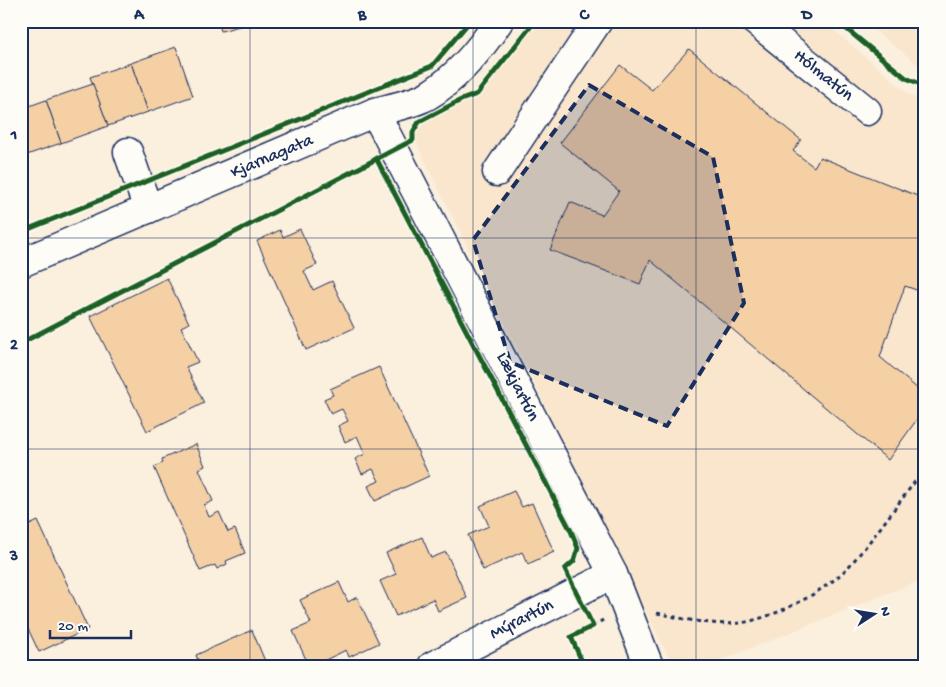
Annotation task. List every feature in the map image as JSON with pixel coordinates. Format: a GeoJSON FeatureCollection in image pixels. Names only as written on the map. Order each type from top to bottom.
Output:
{"type":"FeatureCollection","features":[{"type":"Feature","properties":{"kind":"street","name":"Kjarnagata"},"geometry":{"type":"LineString","coordinates":[[21,263],[375,112],[426,97],[455,76],[487,40],[499,21]]}},
{"type":"Feature","properties":{"kind":"street"},"geometry":{"type":"LineString","coordinates":[[497,172],[598,21]]}},
{"type":"Feature","properties":{"kind":"street","name":"Hólmatún"},"geometry":{"type":"LineString","coordinates":[[755,21],[867,111]]}},
{"type":"Feature","properties":{"kind":"street","name":"Lækjartún"},"geometry":{"type":"LineString","coordinates":[[375,112],[613,574],[649,666]]}},
{"type":"Feature","properties":{"kind":"street"},"geometry":{"type":"LineString","coordinates":[[128,152],[148,210]]}},
{"type":"Feature","properties":{"kind":"street","name":"Mýrartún"},"geometry":{"type":"LineString","coordinates":[[432,666],[613,574]]}},
{"type":"Feature","properties":{"kind":"path"},"geometry":{"type":"LineString","coordinates":[[593,626],[625,606],[694,622],[740,623],[771,614],[811,597],[849,567],[925,469]]}},
{"type":"Feature","properties":{"kind":"highlighted area"},"geometry":{"type":"Polygon","coordinates":[[[589,85],[713,157],[744,303],[667,426],[510,362],[473,240],[589,85]]]}},
{"type":"Feature","properties":{"kind":"shaded area"},"geometry":{"type":"Polygon","coordinates":[[[529,21],[823,21],[911,96],[925,104],[925,578],[707,666],[673,666],[410,130],[466,101],[529,21]]]}},
{"type":"Feature","properties":{"kind":"shaded area"},"geometry":{"type":"Polygon","coordinates":[[[863,21],[925,21],[925,70],[863,21]]]}},
{"type":"Feature","properties":{"kind":"building"},"geometry":{"type":"Polygon","coordinates":[[[218,21],[247,21],[247,24],[221,31],[218,21]]]}},
{"type":"Feature","properties":{"kind":"building"},"geometry":{"type":"Polygon","coordinates":[[[176,47],[193,96],[148,112],[131,63],[176,47]]]}},
{"type":"Feature","properties":{"kind":"building"},"geometry":{"type":"Polygon","coordinates":[[[689,49],[801,140],[793,151],[814,167],[820,157],[925,199],[925,293],[905,286],[880,357],[925,395],[925,408],[888,460],[650,260],[640,284],[550,250],[570,202],[602,215],[619,191],[560,143],[620,65],[652,90],[689,49]]]}},
{"type":"Feature","properties":{"kind":"building"},"geometry":{"type":"Polygon","coordinates":[[[131,63],[148,112],[108,126],[90,77],[131,63]]]}},
{"type":"Feature","properties":{"kind":"building"},"geometry":{"type":"Polygon","coordinates":[[[93,84],[108,126],[61,143],[46,100],[93,84]]]}},
{"type":"Feature","properties":{"kind":"building"},"geometry":{"type":"Polygon","coordinates":[[[46,100],[61,143],[21,157],[21,109],[46,100]]]}},
{"type":"Feature","properties":{"kind":"building"},"geometry":{"type":"Polygon","coordinates":[[[300,229],[317,265],[304,271],[313,290],[332,281],[354,328],[306,350],[257,241],[280,230],[283,237],[300,229]]]}},
{"type":"Feature","properties":{"kind":"building"},"geometry":{"type":"Polygon","coordinates":[[[167,278],[189,323],[181,327],[198,362],[186,367],[204,403],[147,431],[90,316],[167,278]]]}},
{"type":"Feature","properties":{"kind":"building"},"geometry":{"type":"Polygon","coordinates":[[[379,367],[429,476],[375,501],[368,486],[379,481],[373,469],[362,474],[355,459],[365,454],[357,436],[345,442],[338,426],[348,421],[342,409],[331,414],[324,399],[333,395],[330,389],[379,367]]]}},
{"type":"Feature","properties":{"kind":"building"},"geometry":{"type":"Polygon","coordinates":[[[196,444],[205,466],[199,469],[213,501],[204,505],[209,517],[219,512],[228,532],[235,529],[245,553],[226,561],[227,564],[217,569],[215,565],[200,571],[154,467],[163,463],[162,459],[196,444]]]}},
{"type":"Feature","properties":{"kind":"building"},"geometry":{"type":"Polygon","coordinates":[[[514,491],[522,507],[532,503],[554,552],[528,564],[522,552],[483,570],[468,535],[489,526],[480,506],[514,491]]]}},
{"type":"Feature","properties":{"kind":"building"},"geometry":{"type":"Polygon","coordinates":[[[38,521],[88,629],[39,652],[21,614],[21,529],[38,521]]]}},
{"type":"Feature","properties":{"kind":"building"},"geometry":{"type":"Polygon","coordinates":[[[422,537],[431,558],[446,552],[467,598],[438,611],[433,599],[396,616],[380,581],[396,574],[386,553],[422,537]]]}},
{"type":"Feature","properties":{"kind":"building"},"geometry":{"type":"Polygon","coordinates":[[[339,582],[348,602],[357,597],[379,643],[349,657],[346,650],[313,666],[309,666],[293,631],[311,623],[300,600],[339,582]]]}},
{"type":"Feature","properties":{"kind":"building"},"geometry":{"type":"Polygon","coordinates":[[[252,630],[267,666],[200,666],[196,655],[252,630]]]}},
{"type":"Feature","properties":{"kind":"cycle path"},"geometry":{"type":"LineString","coordinates":[[21,232],[432,66],[470,21]]}},
{"type":"Feature","properties":{"kind":"cycle path"},"geometry":{"type":"LineString","coordinates":[[21,343],[413,140],[413,132],[419,122],[461,100],[477,94],[535,21]]}},
{"type":"Feature","properties":{"kind":"cycle path"},"geometry":{"type":"LineString","coordinates":[[837,21],[906,78],[925,86]]}},
{"type":"Feature","properties":{"kind":"cycle path"},"geometry":{"type":"LineString","coordinates":[[376,158],[571,531],[578,548],[574,561],[565,569],[593,626],[571,637],[584,666]]}}]}
